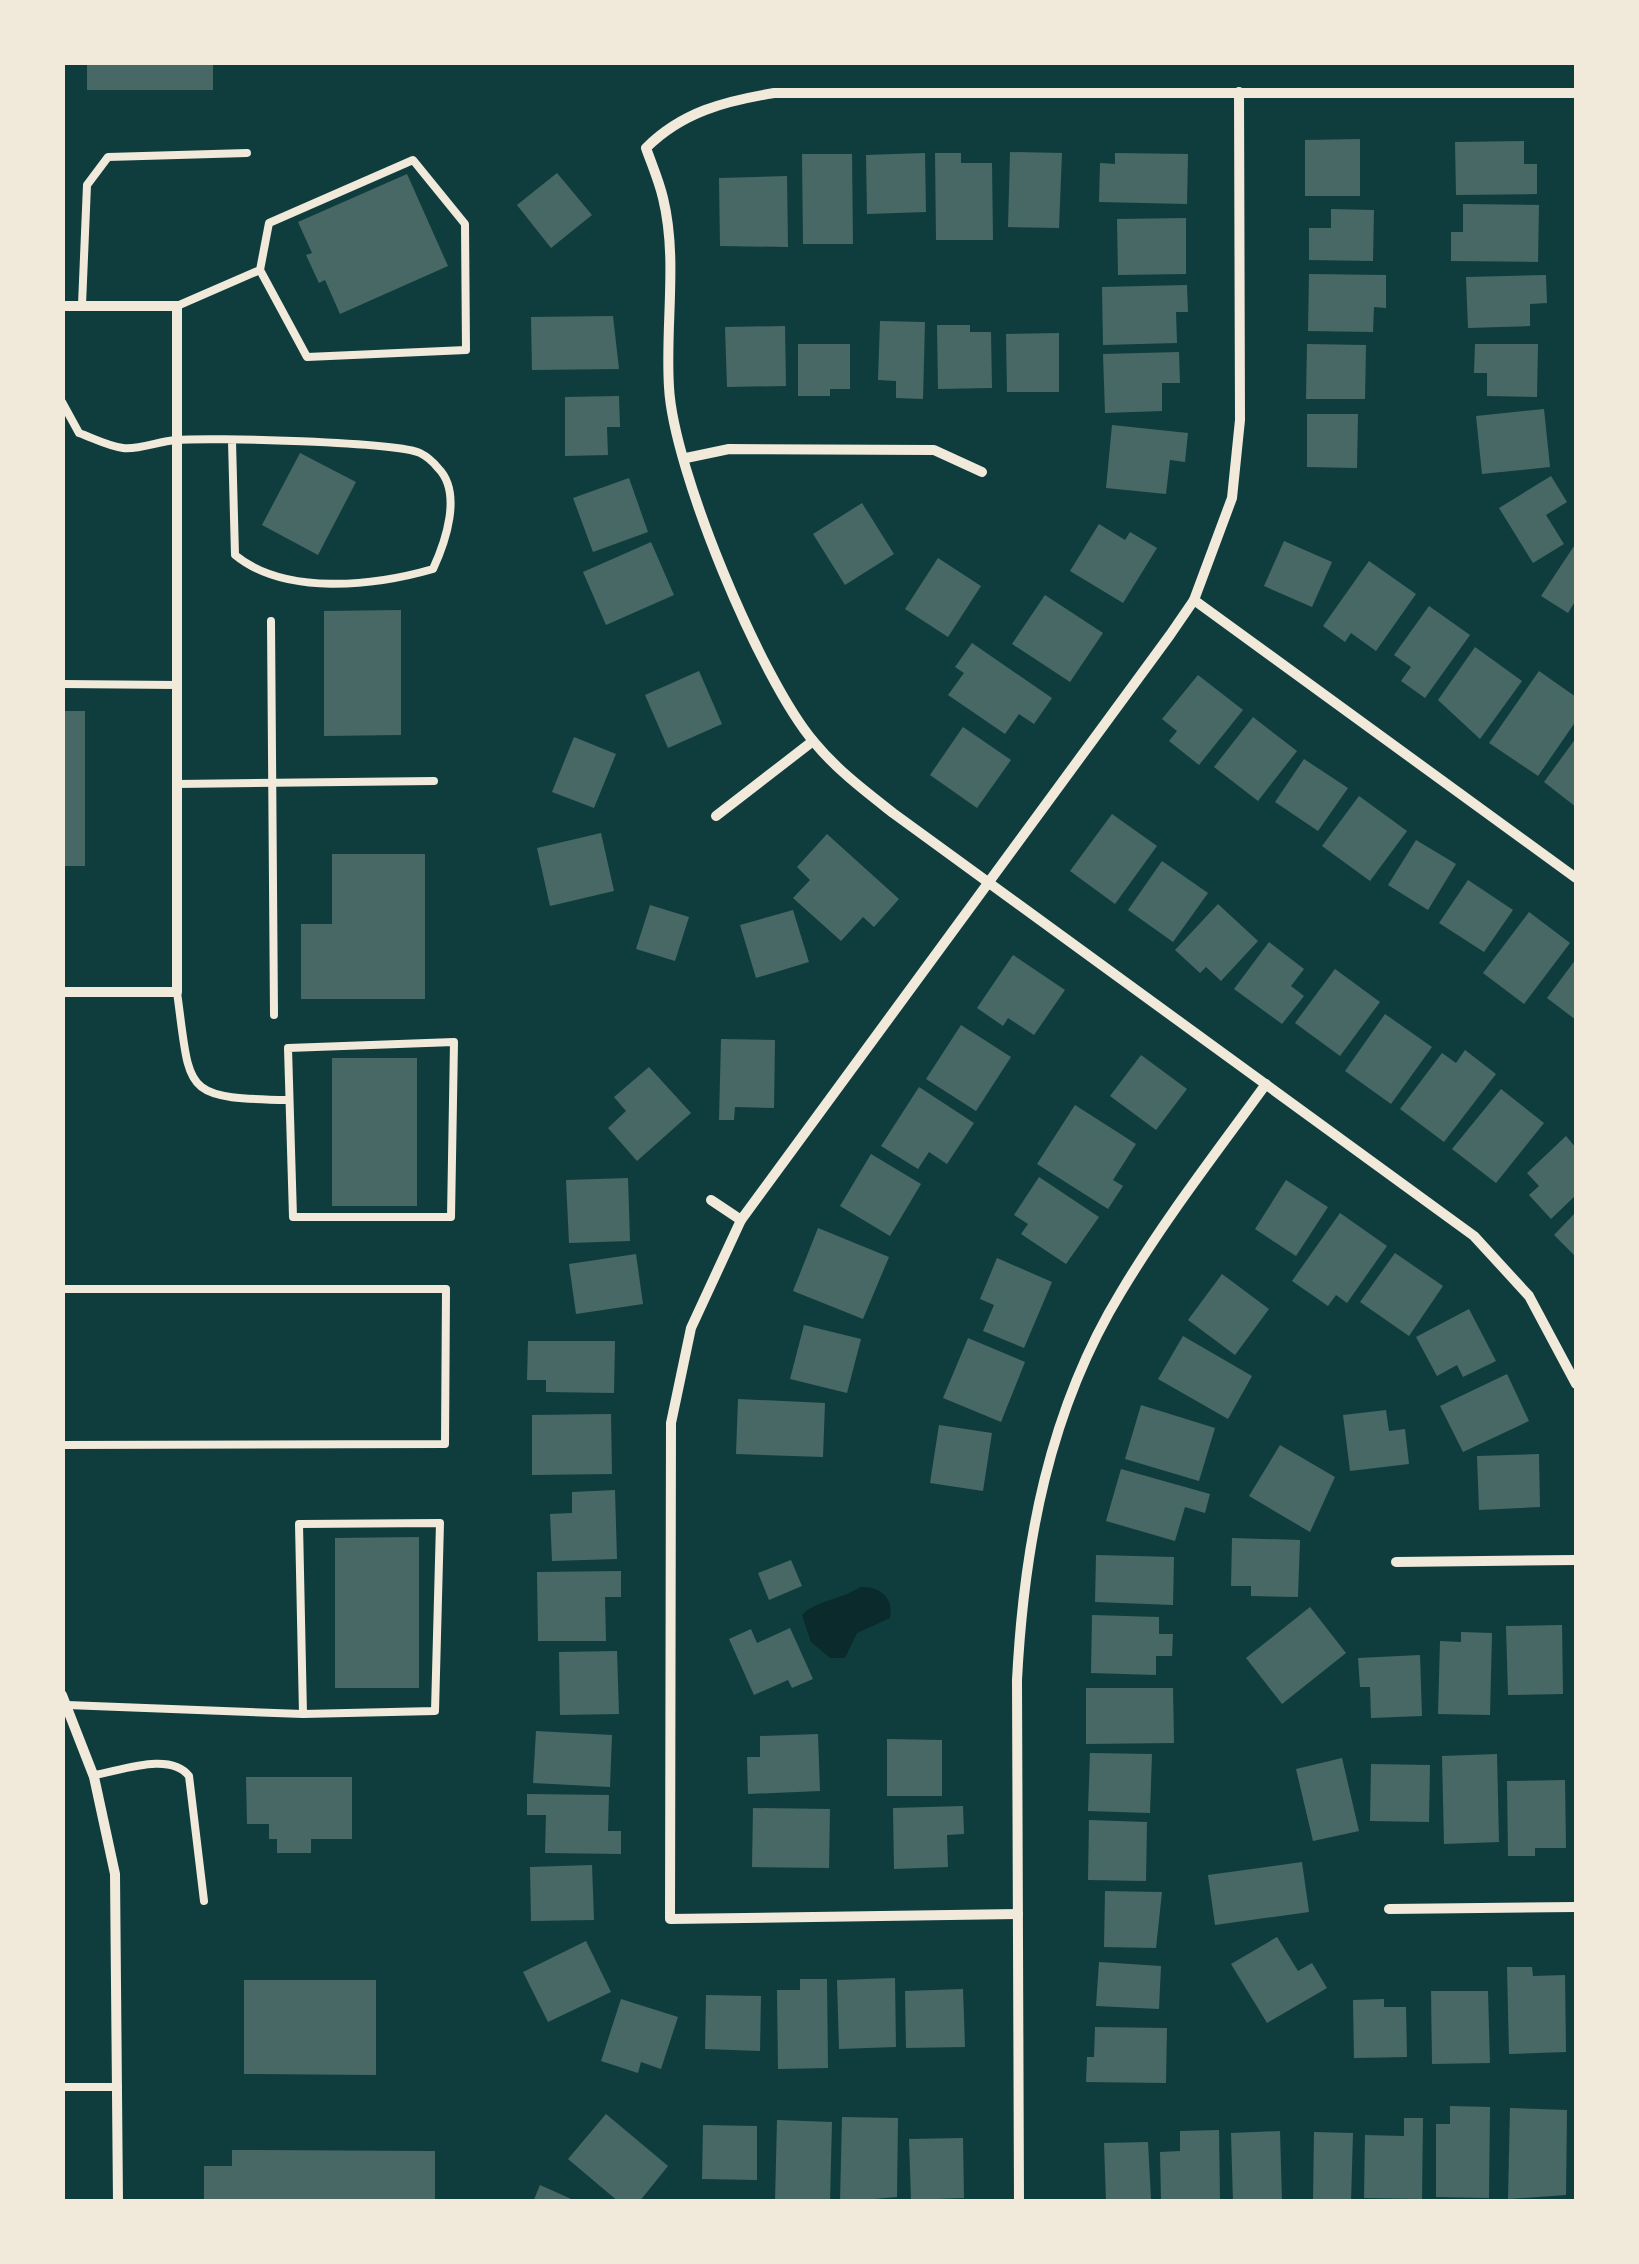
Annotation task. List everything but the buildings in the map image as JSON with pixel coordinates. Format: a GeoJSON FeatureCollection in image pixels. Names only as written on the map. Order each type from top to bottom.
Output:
{"type":"FeatureCollection","features":[{"type":"Feature","properties":{"kind":"street"},"geometry":{"type":"LineString","coordinates":[[1018,1914],[670,1919],[671,1423],[691,1328],[741,1220],[1194,600],[1232,498],[1240,420],[1239,92]]}},
{"type":"Feature","properties":{"kind":"street"},"geometry":{"type":"LineString","coordinates":[[1576,93],[774,94],[699,111],[664,130],[646,148],[664,199],[669,242],[669,389],[686,458],[740,608],[776,688],[812,741],[856,783],[986,882],[1474,1236],[1529,1296],[1551,1330],[1576,1384]]}},
{"type":"Feature","properties":{"kind":"street"},"geometry":{"type":"LineString","coordinates":[[62,306],[177,306],[177,992],[62,992]]}},
{"type":"Feature","properties":{"kind":"street"},"geometry":{"type":"LineString","coordinates":[[686,458],[729,449],[934,450],[982,472]]}},
{"type":"Feature","properties":{"kind":"street"},"geometry":{"type":"LineString","coordinates":[[1194,600],[1576,878]]}},
{"type":"Feature","properties":{"kind":"street"},"geometry":{"type":"LineString","coordinates":[[716,816],[812,741]]}},
{"type":"Feature","properties":{"kind":"street"},"geometry":{"type":"LineString","coordinates":[[1019,2202],[1021,1599],[1034,1520],[1054,1442],[1082,1366],[1119,1294],[1266,1084]]}},
{"type":"Feature","properties":{"kind":"street"},"geometry":{"type":"LineString","coordinates":[[711,1200],[741,1220]]}},
{"type":"Feature","properties":{"kind":"street"},"geometry":{"type":"LineString","coordinates":[[1396,1562],[1576,1560]]}},
{"type":"Feature","properties":{"kind":"street"},"geometry":{"type":"LineString","coordinates":[[65,1700],[94,1775],[115,1874],[118,2202]]}},
{"type":"Feature","properties":{"kind":"street"},"geometry":{"type":"LineString","coordinates":[[1389,1910],[1576,1907]]}},
{"type":"Feature","properties":{"kind":"lane"},"geometry":{"type":"LineString","coordinates":[[82,306],[86,185],[108,157],[247,152]]}},
{"type":"Feature","properties":{"kind":"lane"},"geometry":{"type":"LineString","coordinates":[[412,160],[465,224],[466,350],[307,358],[260,270],[270,223],[412,160]]}},
{"type":"Feature","properties":{"kind":"lane"},"geometry":{"type":"LineString","coordinates":[[177,306],[260,270]]}},
{"type":"Feature","properties":{"kind":"lane"},"geometry":{"type":"LineString","coordinates":[[62,402],[79,433],[124,448],[177,440],[232,441],[419,452],[442,470],[449,503],[448,534],[433,569],[399,579],[304,582],[257,574],[236,556],[232,441]]}},
{"type":"Feature","properties":{"kind":"lane"},"geometry":{"type":"LineString","coordinates":[[271,621],[274,1015]]}},
{"type":"Feature","properties":{"kind":"lane"},"geometry":{"type":"LineString","coordinates":[[62,684],[177,684]]}},
{"type":"Feature","properties":{"kind":"lane"},"geometry":{"type":"LineString","coordinates":[[177,784],[434,781]]}},
{"type":"Feature","properties":{"kind":"lane"},"geometry":{"type":"LineString","coordinates":[[177,992],[188,1072],[196,1088],[220,1099],[289,1100]]}},
{"type":"Feature","properties":{"kind":"lane"},"geometry":{"type":"LineString","coordinates":[[454,1042],[451,1216],[293,1217],[289,1100],[288,1048],[454,1042]]}},
{"type":"Feature","properties":{"kind":"lane"},"geometry":{"type":"LineString","coordinates":[[62,1289],[446,1289],[446,1308],[445,1444],[62,1445]]}},
{"type":"Feature","properties":{"kind":"lane"},"geometry":{"type":"LineString","coordinates":[[65,1700],[303,1714],[435,1711],[440,1523],[299,1524],[303,1714]]}},
{"type":"Feature","properties":{"kind":"lane"},"geometry":{"type":"LineString","coordinates":[[94,1775],[168,1763],[182,1768],[189,1776],[204,1901]]}},
{"type":"Feature","properties":{"kind":"lane"},"geometry":{"type":"LineString","coordinates":[[62,2086],[118,2087]]}},
{"type":"Feature","properties":{"kind":"water"},"geometry":{"type":"Polygon","coordinates":[[[861,1587],[874,1589],[888,1599],[890,1618],[857,1633],[845,1658],[830,1658],[811,1642],[802,1615],[861,1587]]]}}]}
